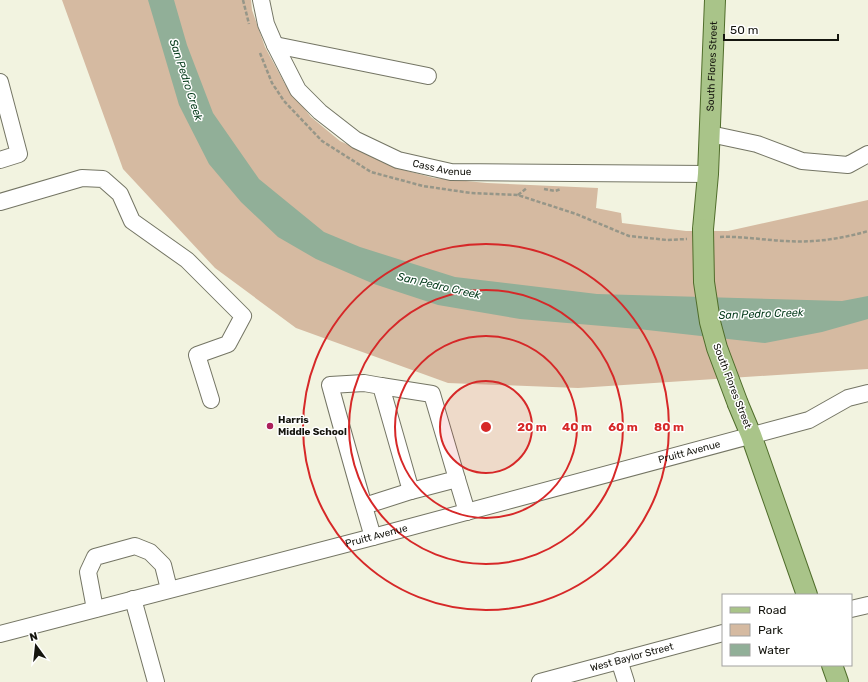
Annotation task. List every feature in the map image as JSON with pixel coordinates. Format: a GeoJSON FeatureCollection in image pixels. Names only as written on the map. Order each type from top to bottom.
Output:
{"type":"FeatureCollection","features":[{"type":"Feature","properties":{"kind":"main road","name":"South Flores Street"},"geometry":{"type":"LineString","coordinates":[[715,0],[708,174],[703,229],[704,282],[710,322],[717,348],[751,435],[807,594]]}},
{"type":"Feature","properties":{"kind":"main road"},"geometry":{"type":"LineString","coordinates":[[832,666],[838,682]]}},
{"type":"Feature","properties":{"kind":"street","name":"Cass Avenue"},"geometry":{"type":"LineString","coordinates":[[261,0],[266,24],[274,45],[298,90],[320,112],[356,140],[398,160],[451,172],[708,174]]}},
{"type":"Feature","properties":{"kind":"street"},"geometry":{"type":"LineString","coordinates":[[274,45],[428,76]]}},
{"type":"Feature","properties":{"kind":"street"},"geometry":{"type":"LineString","coordinates":[[0,82],[19,154],[0,160]]}},
{"type":"Feature","properties":{"kind":"street"},"geometry":{"type":"LineString","coordinates":[[710,134],[757,144],[802,161],[848,165],[868,154]]}},
{"type":"Feature","properties":{"kind":"street"},"geometry":{"type":"LineString","coordinates":[[0,202],[82,178],[103,179],[120,194],[132,221],[187,260],[243,316],[228,344],[196,355],[211,400]]}},
{"type":"Feature","properties":{"kind":"street"},"geometry":{"type":"LineString","coordinates":[[373,537],[330,385],[364,383],[432,394],[467,512]]}},
{"type":"Feature","properties":{"kind":"street"},"geometry":{"type":"LineString","coordinates":[[381,386],[411,491]]}},
{"type":"Feature","properties":{"kind":"street","name":"Pruitt Avenue"},"geometry":{"type":"LineString","coordinates":[[0,634],[373,537],[810,420],[848,398],[868,393]]}},
{"type":"Feature","properties":{"kind":"street"},"geometry":{"type":"LineString","coordinates":[[364,506],[411,491],[457,479]]}},
{"type":"Feature","properties":{"kind":"street"},"geometry":{"type":"LineString","coordinates":[[95,609],[88,572],[95,557],[135,546],[150,552],[163,565],[170,589]]}},
{"type":"Feature","properties":{"kind":"street"},"geometry":{"type":"LineString","coordinates":[[133,599],[156,682]]}},
{"type":"Feature","properties":{"kind":"street"},"geometry":{"type":"LineString","coordinates":[[852,610],[868,605]]}},
{"type":"Feature","properties":{"kind":"street","name":"West Baylor Street"},"geometry":{"type":"LineString","coordinates":[[540,682],[722,633]]}},
{"type":"Feature","properties":{"kind":"street"},"geometry":{"type":"LineString","coordinates":[[620,660],[626,682]]}},
{"type":"Feature","properties":{"kind":"green space"},"geometry":{"type":"Polygon","coordinates":[[[62,0],[251,0],[252,10],[265,47],[285,84],[311,117],[340,141],[400,169],[434,178],[487,183],[598,188],[596,208],[621,213],[622,223],[686,231],[728,231],[868,200],[868,369],[578,388],[448,383],[296,328],[215,268],[123,169],[62,0]]]}},
{"type":"Feature","properties":{"kind":"water","name":"San Pedro Creek"},"geometry":{"type":"Polygon","coordinates":[[[148,0],[174,0],[187,45],[213,113],[259,179],[324,232],[360,247],[455,277],[597,294],[842,301],[868,296],[868,319],[822,332],[765,343],[638,329],[520,319],[438,305],[374,284],[316,259],[278,237],[241,202],[209,164],[179,105],[148,0]]]}},
{"type":"Feature","properties":{"kind":"place","name":"Harris Middle School"},"geometry":{"type":"Point","coordinates":[270,426]}}]}
